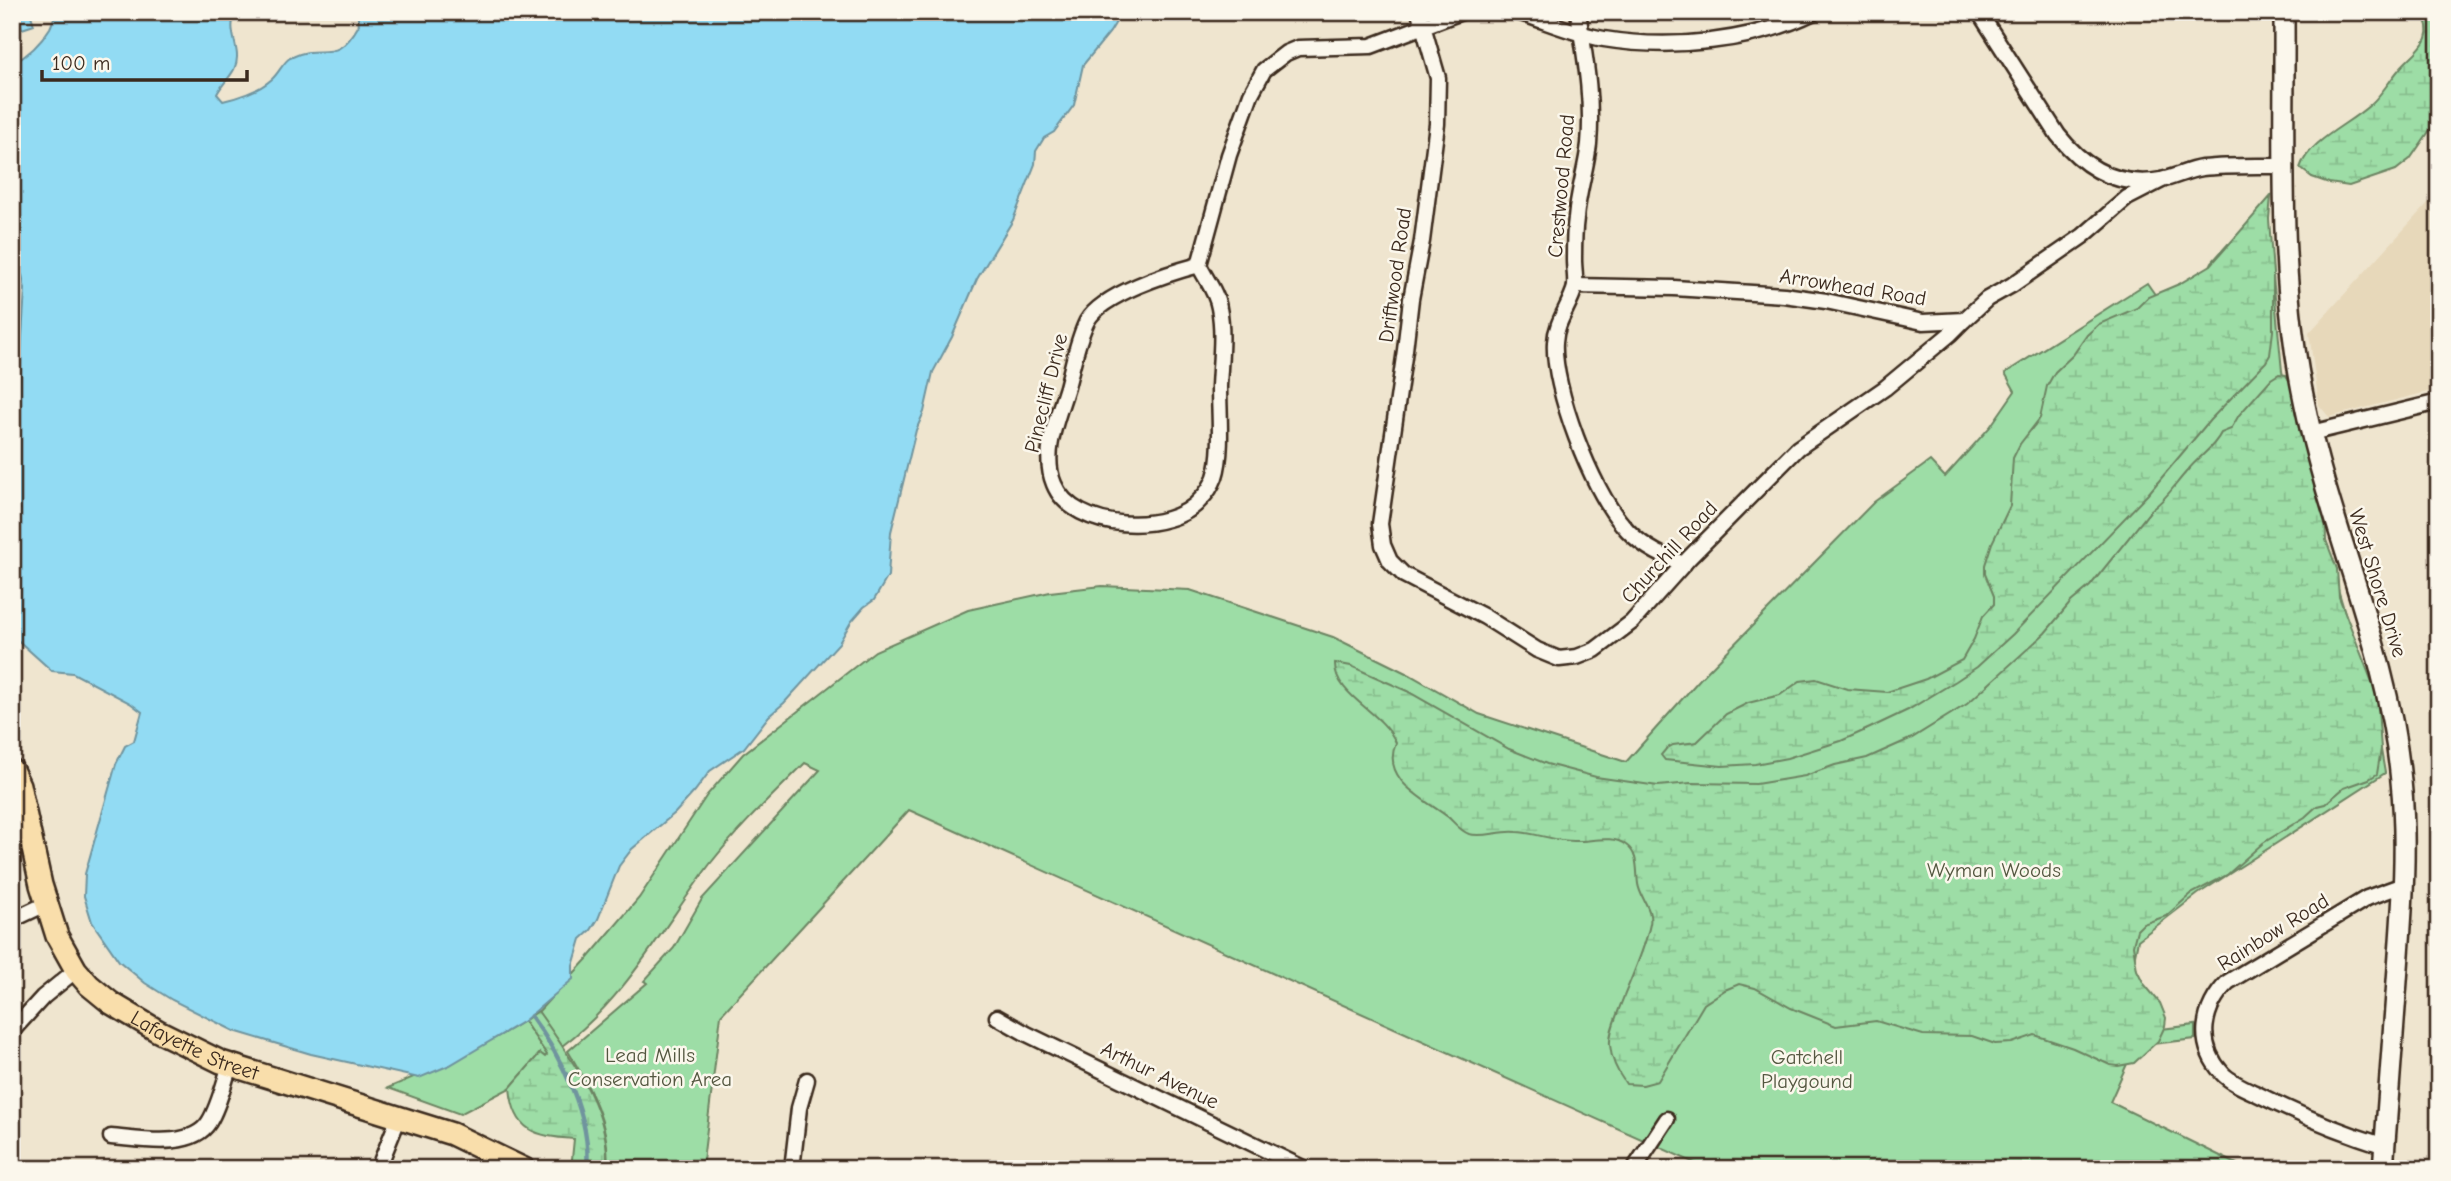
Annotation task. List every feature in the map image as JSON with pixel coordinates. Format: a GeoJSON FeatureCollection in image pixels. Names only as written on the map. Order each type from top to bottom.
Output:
{"type":"FeatureCollection","features":[{"type":"Feature","properties":{"kind":"main road","name":"West Shore Drive"},"geometry":{"type":"LineString","coordinates":[[2284,12],[2284,166],[2288,291],[2298,369],[2311,433],[2379,664],[2391,715],[2402,793],[2403,886],[2383,1169]]}},
{"type":"Feature","properties":{"kind":"main road","name":"Lafayette Street"},"geometry":{"type":"LineString","coordinates":[[12,770],[24,807],[46,904],[57,936],[76,970],[89,985],[122,1010],[191,1049],[230,1065],[452,1134],[524,1169]]}},
{"type":"Feature","properties":{"kind":"street"},"geometry":{"type":"LineString","coordinates":[[1199,265],[1229,155],[1251,93],[1264,70],[1286,53],[1298,48],[1371,46],[1421,19],[1461,12]]}},
{"type":"Feature","properties":{"kind":"street"},"geometry":{"type":"LineString","coordinates":[[1517,12],[1583,35],[1606,40],[1665,43],[1698,42],[1763,33],[1814,12]]}},
{"type":"Feature","properties":{"kind":"street","name":"Crestwood Road"},"geometry":{"type":"LineString","coordinates":[[1578,12],[1590,86],[1590,117],[1586,168],[1579,191],[1576,216],[1575,286],[1558,323],[1556,355],[1559,379],[1582,454],[1620,523],[1652,550],[1684,564]]}},
{"type":"Feature","properties":{"kind":"street"},"geometry":{"type":"LineString","coordinates":[[1979,12],[2036,103],[2073,154],[2105,176],[2162,180]]}},
{"type":"Feature","properties":{"kind":"street","name":"Driftwood Road"},"geometry":{"type":"LineString","coordinates":[[1383,545],[1381,524],[1384,499],[1410,299],[1422,241],[1437,124],[1438,78],[1421,19]]}},
{"type":"Feature","properties":{"kind":"street"},"geometry":{"type":"LineString","coordinates":[[1964,320],[1987,299],[2068,247],[2127,198],[2162,180],[2201,168],[2284,166]]}},
{"type":"Feature","properties":{"kind":"street","name":"Pinecliff Drive"},"geometry":{"type":"LineString","coordinates":[[1199,265],[1219,305],[1221,347],[1215,476],[1200,502],[1166,521],[1123,523],[1084,516],[1060,496],[1053,484],[1049,465],[1052,439],[1080,338],[1088,319],[1098,307],[1112,298],[1199,265]]}},
{"type":"Feature","properties":{"kind":"street","name":"Arrowhead Road"},"geometry":{"type":"LineString","coordinates":[[1575,286],[1674,288],[1784,295],[1923,321],[1964,320]]}},
{"type":"Feature","properties":{"kind":"street","name":"Churchill Road"},"geometry":{"type":"LineString","coordinates":[[1383,545],[1390,561],[1404,575],[1485,617],[1537,650],[1559,659],[1577,657],[1595,650],[1632,622],[1684,564],[1798,448],[1885,388],[1964,320]]}},
{"type":"Feature","properties":{"kind":"street"},"geometry":{"type":"LineString","coordinates":[[2311,433],[2439,402]]}},
{"type":"Feature","properties":{"kind":"street","name":"Rainbow Road"},"geometry":{"type":"LineString","coordinates":[[2385,1146],[2311,1119],[2236,1083],[2223,1074],[2212,1056],[2205,1027],[2207,1012],[2213,1000],[2228,982],[2367,898],[2403,886]]}},
{"type":"Feature","properties":{"kind":"street"},"geometry":{"type":"LineString","coordinates":[[12,920],[46,904]]}},
{"type":"Feature","properties":{"kind":"street"},"geometry":{"type":"LineString","coordinates":[[12,1031],[43,997],[76,970]]}},
{"type":"Feature","properties":{"kind":"street","name":"Arthur Avenue"},"geometry":{"type":"LineString","coordinates":[[997,1017],[1305,1169]]}},
{"type":"Feature","properties":{"kind":"street"},"geometry":{"type":"LineString","coordinates":[[111,1137],[160,1141],[183,1139],[200,1132],[209,1122],[230,1065]]}},
{"type":"Feature","properties":{"kind":"street"},"geometry":{"type":"LineString","coordinates":[[792,1169],[799,1108],[807,1080]]}},
{"type":"Feature","properties":{"kind":"street"},"geometry":{"type":"LineString","coordinates":[[378,1169],[399,1117]]}},
{"type":"Feature","properties":{"kind":"street"},"geometry":{"type":"LineString","coordinates":[[1634,1169],[1667,1119]]}},
{"type":"Feature","properties":{"kind":"shaded area"},"geometry":{"type":"Polygon","coordinates":[[[2439,191],[2439,389],[2329,417],[2319,405],[2309,333],[2439,191]]]}},
{"type":"Feature","properties":{"kind":"green space"},"geometry":{"type":"Polygon","coordinates":[[[2421,12],[2439,12],[2439,117],[2410,159],[2396,170],[2349,186],[2312,177],[2300,168],[2312,149],[2371,104],[2424,42],[2427,29],[2421,12]]]}},
{"type":"Feature","properties":{"kind":"green space"},"geometry":{"type":"Polygon","coordinates":[[[2271,196],[2269,219],[2273,331],[2270,355],[2266,362],[2210,420],[2148,494],[2013,634],[1977,667],[1956,681],[1908,710],[1841,741],[1787,758],[1755,764],[1722,766],[1665,760],[1661,755],[1666,749],[1673,745],[1697,742],[1726,714],[1748,703],[1780,695],[1800,681],[1816,679],[1847,689],[1887,692],[1926,679],[1962,660],[1983,616],[1994,604],[1985,565],[1992,543],[2010,506],[2013,458],[2040,418],[2047,386],[2055,372],[2099,324],[2137,308],[2148,297],[2179,284],[2211,265],[2271,196]]]}},
{"type":"Feature","properties":{"kind":"green space","name":"Wyman Woods"},"geometry":{"type":"Polygon","coordinates":[[[2228,244],[2270,245],[2282,371],[2298,453],[2375,715],[2385,773],[2198,894],[2138,940],[2119,1034],[2195,1025],[2195,1039],[2135,1046],[2110,1102],[2247,1169],[1708,1169],[909,810],[721,1015],[702,1169],[607,1169],[608,1153],[602,1122],[584,1078],[568,1051],[647,983],[644,981],[674,948],[702,899],[820,770],[805,763],[744,824],[710,864],[625,984],[585,1027],[562,1046],[538,1012],[639,898],[707,795],[743,754],[875,651],[968,610],[1050,592],[1102,586],[1190,590],[1333,637],[1410,675],[1479,714],[1626,762],[1700,679],[1874,502],[1930,461],[1945,477],[1990,427],[2015,391],[2005,373],[2147,283],[2181,332],[2212,262],[2228,244]]]}},
{"type":"Feature","properties":{"kind":"green space"},"geometry":{"type":"Polygon","coordinates":[[[2279,374],[2286,375],[2290,382],[2300,433],[2325,509],[2326,540],[2337,569],[2339,597],[2377,695],[2381,749],[2377,774],[2344,788],[2325,804],[2317,806],[2305,817],[2263,843],[2227,875],[2191,894],[2166,916],[2143,924],[2137,930],[2133,945],[2137,970],[2144,984],[2160,1003],[2166,1018],[2158,1041],[2134,1063],[2110,1065],[2035,1035],[2012,1043],[1995,1044],[1972,1036],[1923,1035],[1876,1021],[1836,1026],[1791,1008],[1755,988],[1739,984],[1704,1004],[1658,1081],[1643,1085],[1626,1084],[1613,1060],[1610,1036],[1650,924],[1648,908],[1639,889],[1633,853],[1626,845],[1608,839],[1574,841],[1517,832],[1481,835],[1466,833],[1399,778],[1394,768],[1396,743],[1390,732],[1351,695],[1337,675],[1335,663],[1351,666],[1407,691],[1509,749],[1547,764],[1596,777],[1658,786],[1691,783],[1756,784],[1805,776],[1835,765],[1867,758],[1912,738],[1967,704],[2045,633],[2071,602],[2090,586],[2151,510],[2221,433],[2231,429],[2239,415],[2271,379],[2279,374]]]}},
{"type":"Feature","properties":{"kind":"green space"},"geometry":{"type":"Polygon","coordinates":[[[538,1011],[575,1065],[596,1106],[607,1148],[606,1169],[571,1169],[574,1139],[538,1133],[522,1123],[516,1114],[510,1088],[540,1053],[545,1057],[547,1055],[524,1021],[538,1011]]]}},
{"type":"Feature","properties":{"kind":"green space"},"geometry":{"type":"Polygon","coordinates":[[[524,1021],[547,1054],[546,1057],[540,1054],[510,1088],[460,1114],[388,1088],[474,1049],[524,1021]]]}},
{"type":"Feature","properties":{"kind":"water"},"geometry":{"type":"Polygon","coordinates":[[[16,12],[30,12],[34,25],[22,29],[16,12]]]}},
{"type":"Feature","properties":{"kind":"water"},"geometry":{"type":"Polygon","coordinates":[[[57,12],[237,12],[232,28],[237,61],[217,94],[223,101],[261,87],[274,77],[290,58],[301,53],[335,50],[343,46],[359,25],[357,12],[1122,12],[1110,32],[1083,65],[1074,105],[1054,132],[1044,138],[1036,151],[1035,164],[1013,220],[977,279],[952,337],[933,372],[891,532],[888,576],[874,600],[864,607],[851,622],[839,643],[769,716],[744,748],[710,771],[675,813],[632,849],[619,866],[598,919],[581,939],[573,966],[573,979],[524,1021],[450,1065],[419,1078],[311,1054],[234,1031],[172,1000],[145,983],[119,961],[92,922],[84,896],[85,874],[116,764],[125,746],[134,741],[142,712],[73,673],[52,671],[12,635],[12,513],[20,509],[12,493],[12,410],[19,383],[25,289],[22,275],[12,269],[12,64],[42,39],[57,12]]]}},
{"type":"Feature","properties":{"kind":"waterway"},"geometry":{"type":"LineString","coordinates":[[531,1016],[553,1049],[572,1088],[585,1129],[587,1169]]}},
{"type":"Feature","properties":{"kind":"park label","name":"Lead Mills Conservation Area"},"geometry":{"type":"Point","coordinates":[650,1067]}},
{"type":"Feature","properties":{"kind":"park label","name":"Gatchell Playgound"},"geometry":{"type":"Point","coordinates":[1807,1069]}}]}
